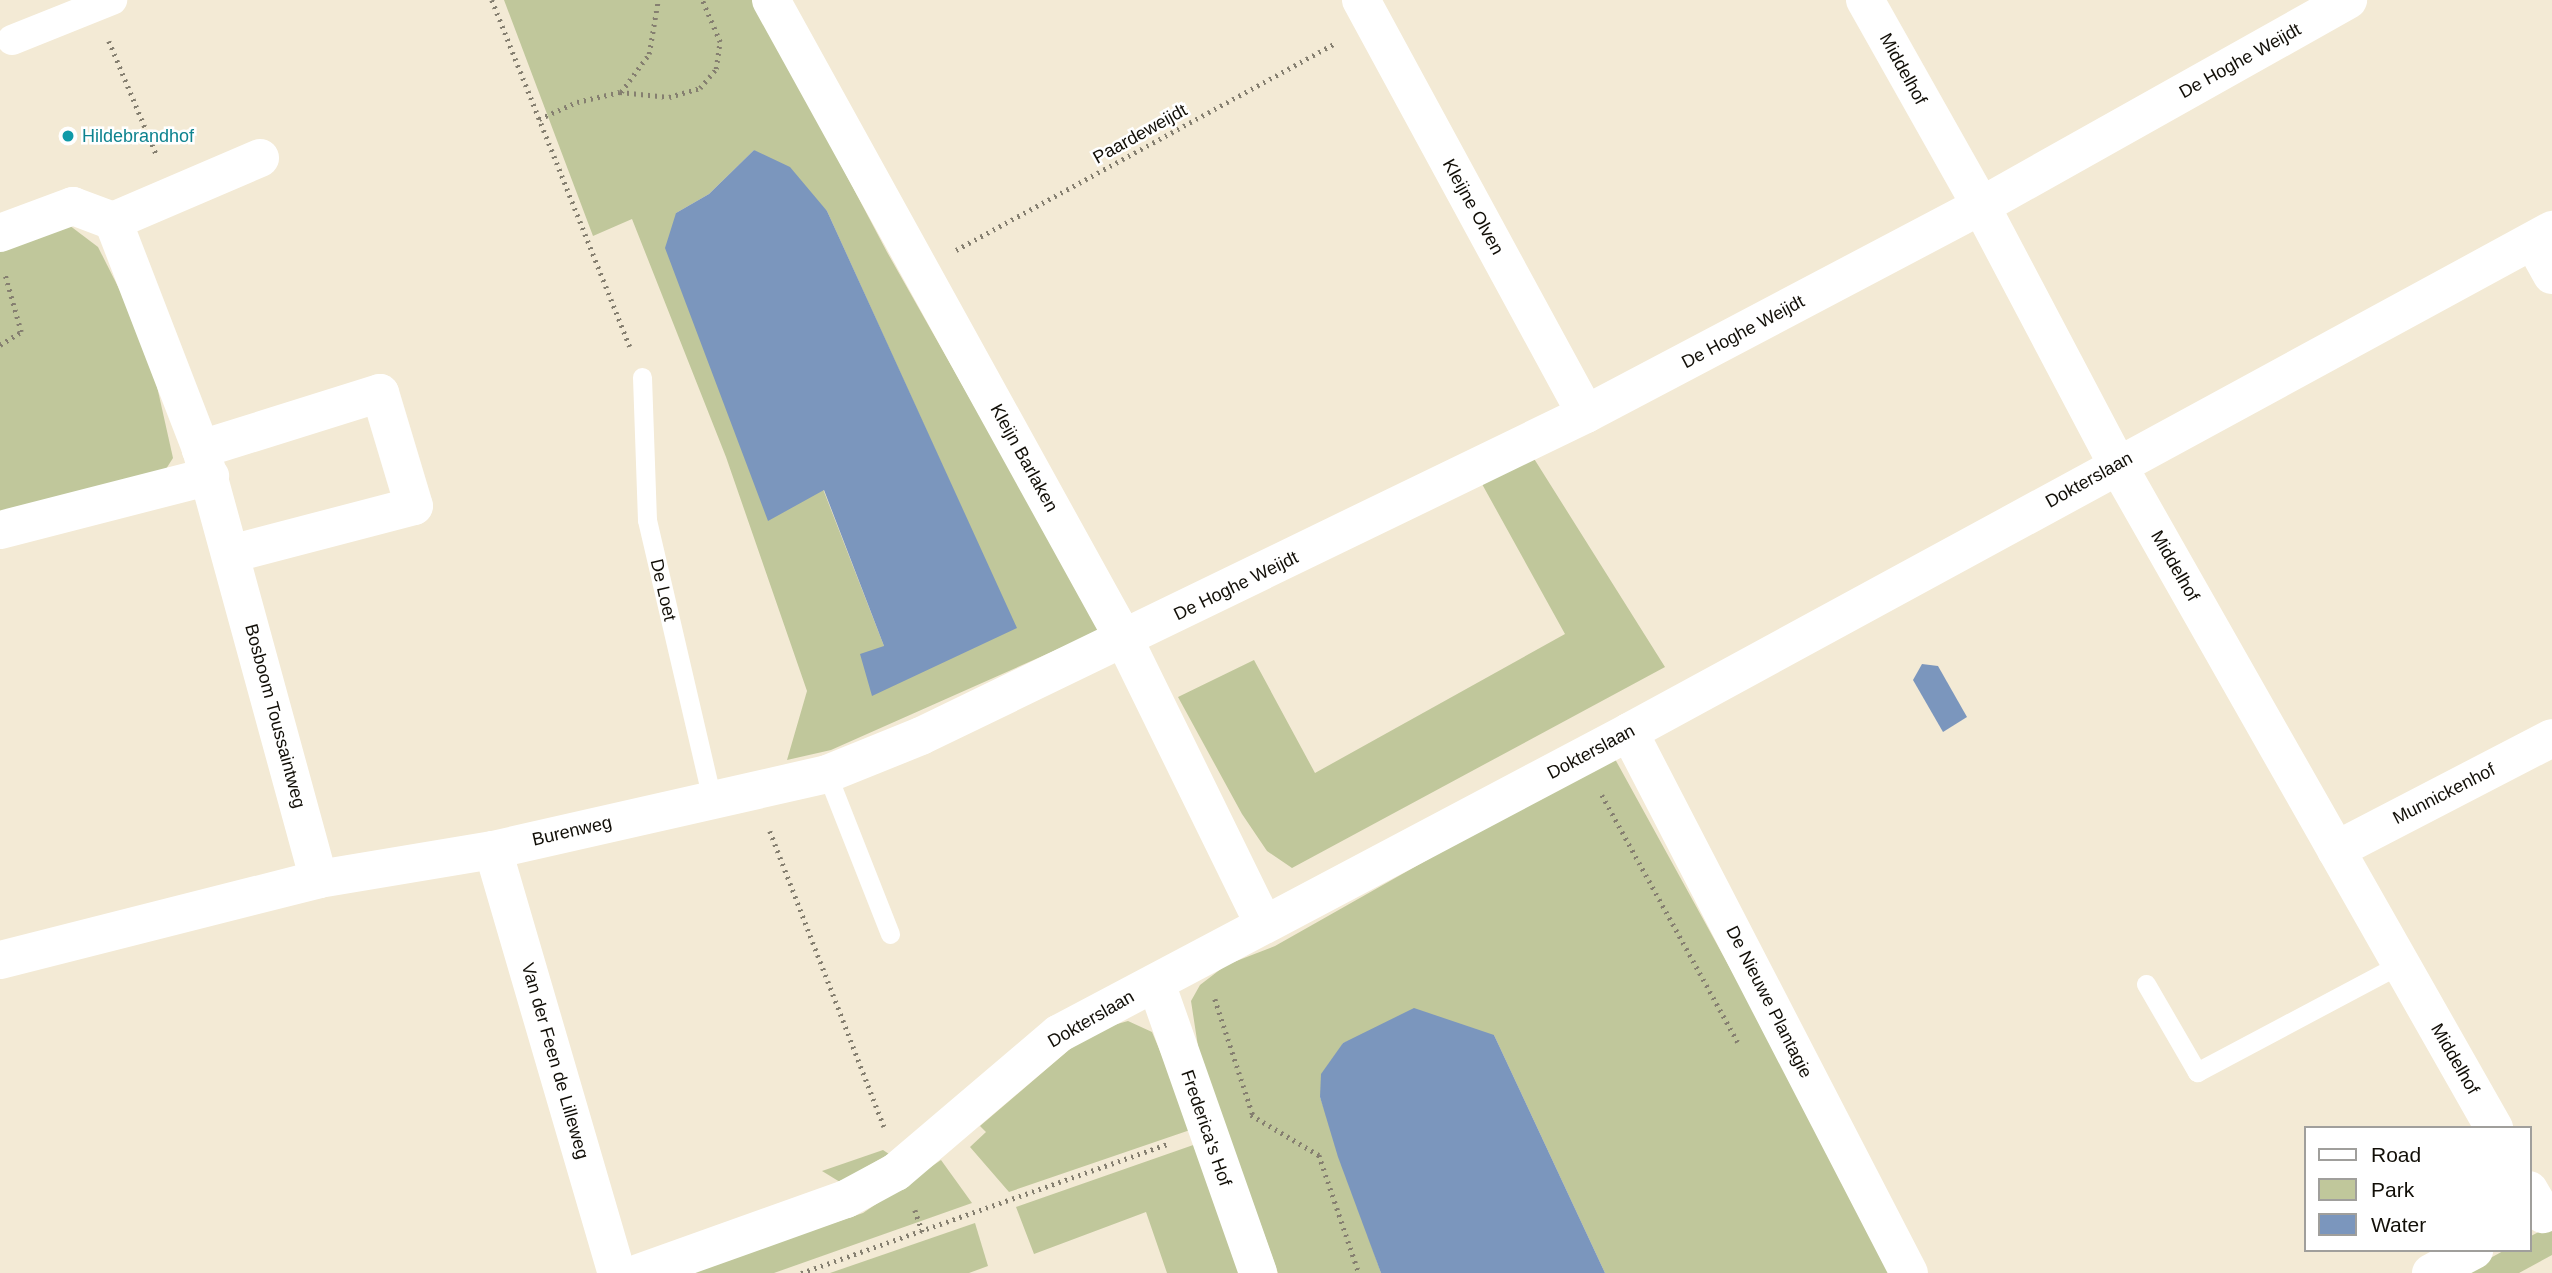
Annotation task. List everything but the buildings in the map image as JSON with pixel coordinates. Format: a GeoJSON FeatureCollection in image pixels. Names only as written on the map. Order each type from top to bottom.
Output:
{"type":"FeatureCollection","features":[{"type":"Feature","properties":{"kind":"street","name":"Kleijn Barlaken"},"geometry":{"type":"LineString","coordinates":[[771,0],[1125,641],[1263,923]]}},
{"type":"Feature","properties":{"kind":"street","name":"Middelhof"},"geometry":{"type":"LineString","coordinates":[[1865,0],[1981,206],[2117,464],[2493,1126]]}},
{"type":"Feature","properties":{"kind":"street","name":"De Hoghe Weijdt"},"geometry":{"type":"LineString","coordinates":[[1125,641],[1586,414],[1981,206],[2348,0]]}},
{"type":"Feature","properties":{"kind":"street"},"geometry":{"type":"LineString","coordinates":[[6,42],[103,4]]}},
{"type":"Feature","properties":{"kind":"street","name":"Kleijne Olven"},"geometry":{"type":"LineString","coordinates":[[1367,11],[1586,414]]}},
{"type":"Feature","properties":{"kind":"street"},"geometry":{"type":"LineString","coordinates":[[2,250],[73,206],[113,220],[260,158]]}},
{"type":"Feature","properties":{"kind":"street","name":"Bosboom Toussaintweg"},"geometry":{"type":"LineString","coordinates":[[113,220],[206,463],[319,879]]}},
{"type":"Feature","properties":{"kind":"street"},"geometry":{"type":"LineString","coordinates":[[2542,236],[2552,275]]}},
{"type":"Feature","properties":{"kind":"street","name":"Dokterslaan"},"geometry":{"type":"LineString","coordinates":[[639,1273],[846,1199],[901,1168],[1058,1034],[1263,923],[1629,732],[2117,464],[2542,236]]}},
{"type":"Feature","properties":{"kind":"street"},"geometry":{"type":"LineString","coordinates":[[0,530],[206,463],[380,393],[414,506],[231,554]]}},
{"type":"Feature","properties":{"kind":"street","name":"Burenweg"},"geometry":{"type":"LineString","coordinates":[[0,960],[319,879],[493,850],[827,774],[921,736],[1125,641]]}},
{"type":"Feature","properties":{"kind":"street","name":"De Nieuwe Plantagie"},"geometry":{"type":"LineString","coordinates":[[1629,732],[1909,1273]]}},
{"type":"Feature","properties":{"kind":"street","name":"Munnickenhof"},"geometry":{"type":"LineString","coordinates":[[2336,850],[2552,738]]}},
{"type":"Feature","properties":{"kind":"street","name":"Van der Feen de Lilleweg"},"geometry":{"type":"LineString","coordinates":[[493,850],[617,1273]]}},
{"type":"Feature","properties":{"kind":"street","name":"Frederica's Hof"},"geometry":{"type":"LineString","coordinates":[[1156,983],[1258,1273]]}},
{"type":"Feature","properties":{"kind":"street"},"geometry":{"type":"LineString","coordinates":[[2431,1273],[2470,1252]]}},
{"type":"Feature","properties":{"kind":"lane","name":"De Loet"},"geometry":{"type":"LineString","coordinates":[[642,377],[647,520],[712,799]]}},
{"type":"Feature","properties":{"kind":"lane"},"geometry":{"type":"LineString","coordinates":[[827,774],[890,934]]}},
{"type":"Feature","properties":{"kind":"lane"},"geometry":{"type":"LineString","coordinates":[[2146,984],[2197,1072],[2400,964]]}},
{"type":"Feature","properties":{"kind":"path"},"geometry":{"type":"LineString","coordinates":[[492,0],[642,377]]}},
{"type":"Feature","properties":{"kind":"path"},"geometry":{"type":"LineString","coordinates":[[620,92],[649,54],[658,0]]}},
{"type":"Feature","properties":{"kind":"path"},"geometry":{"type":"LineString","coordinates":[[539,118],[577,102],[620,92],[669,97],[700,88],[716,69],[720,42],[702,0]]}},
{"type":"Feature","properties":{"kind":"path"},"geometry":{"type":"LineString","coordinates":[[103,4],[174,195]]}},
{"type":"Feature","properties":{"kind":"path","name":"Paardeweijdt"},"geometry":{"type":"LineString","coordinates":[[920,270],[1367,11]]}},
{"type":"Feature","properties":{"kind":"path"},"geometry":{"type":"LineString","coordinates":[[0,345],[21,332],[2,250]]}},
{"type":"Feature","properties":{"kind":"path"},"geometry":{"type":"LineString","coordinates":[[1598,788],[1744,1055]]}},
{"type":"Feature","properties":{"kind":"path"},"geometry":{"type":"LineString","coordinates":[[754,790],[901,1168],[923,1233]]}},
{"type":"Feature","properties":{"kind":"path"},"geometry":{"type":"LineString","coordinates":[[1227,993],[1215,999],[1253,1115],[1319,1155],[1359,1273]]}},
{"type":"Feature","properties":{"kind":"path"},"geometry":{"type":"LineString","coordinates":[[801,1273],[923,1233],[1253,1115]]}},
{"type":"Feature","properties":{"kind":"green space"},"geometry":{"type":"Polygon","coordinates":[[[504,0],[754,0],[887,252],[1101,630],[831,750],[787,760],[807,691],[726,457],[632,219],[593,236],[504,0]],[[754,150],[709,194],[676,213],[823,489],[884,646],[1016,628],[827,211],[754,150]]]}},
{"type":"Feature","properties":{"kind":"green space"},"geometry":{"type":"Polygon","coordinates":[[[65,222],[98,247],[148,346],[173,458],[159,480],[0,518],[0,249],[65,222]]]}},
{"type":"Feature","properties":{"kind":"green space"},"geometry":{"type":"Polygon","coordinates":[[[1533,457],[1665,667],[1292,868],[1267,851],[1242,814],[1178,697],[1254,660],[1315,773],[1565,634],[1482,484],[1533,457]]]}},
{"type":"Feature","properties":{"kind":"green space"},"geometry":{"type":"Polygon","coordinates":[[[1615,759],[1898,1273],[1605,1273],[1494,1035],[1358,1038],[1343,1043],[1320,1097],[1381,1273],[1278,1273],[1199,1053],[1191,1001],[1200,985],[1226,965],[1275,946],[1581,773],[1615,759]]]}},
{"type":"Feature","properties":{"kind":"green space"},"geometry":{"type":"Polygon","coordinates":[[[1128,1021],[1152,1032],[1193,1129],[1009,1192],[970,1147],[986,1132],[980,1126],[1071,1048],[1103,1028],[1128,1021]]]}},
{"type":"Feature","properties":{"kind":"green space"},"geometry":{"type":"Polygon","coordinates":[[[1199,1143],[1240,1273],[1167,1273],[1146,1212],[1034,1254],[1016,1207],[1199,1143]]]}},
{"type":"Feature","properties":{"kind":"green space"},"geometry":{"type":"Polygon","coordinates":[[[883,1150],[889,1154],[840,1182],[822,1171],[883,1150]]]}},
{"type":"Feature","properties":{"kind":"green space"},"geometry":{"type":"Polygon","coordinates":[[[941,1160],[972,1203],[774,1273],[686,1273],[863,1213],[941,1160]]]}},
{"type":"Feature","properties":{"kind":"green space"},"geometry":{"type":"Polygon","coordinates":[[[975,1223],[988,1266],[969,1273],[830,1273],[975,1223]]]}},
{"type":"Feature","properties":{"kind":"green space"},"geometry":{"type":"Polygon","coordinates":[[[2552,1225],[2552,1255],[2519,1273],[2463,1273],[2501,1252],[2531,1252],[2531,1236],[2552,1225]]]}},
{"type":"Feature","properties":{"kind":"water"},"geometry":{"type":"Polygon","coordinates":[[[754,150],[790,167],[827,211],[1017,628],[872,696],[860,654],[884,646],[824,490],[768,521],[665,248],[676,213],[709,194],[754,150]]]}},
{"type":"Feature","properties":{"kind":"water"},"geometry":{"type":"Polygon","coordinates":[[[1922,664],[1938,666],[1967,717],[1943,732],[1913,680],[1922,664]]]}},
{"type":"Feature","properties":{"kind":"water"},"geometry":{"type":"Polygon","coordinates":[[[1414,1008],[1494,1035],[1605,1273],[1381,1273],[1338,1157],[1320,1097],[1321,1074],[1343,1043],[1414,1008]]]}},
{"type":"Feature","properties":{"kind":"place","name":"Hildebrandhof"},"geometry":{"type":"Point","coordinates":[68,136]}}]}
